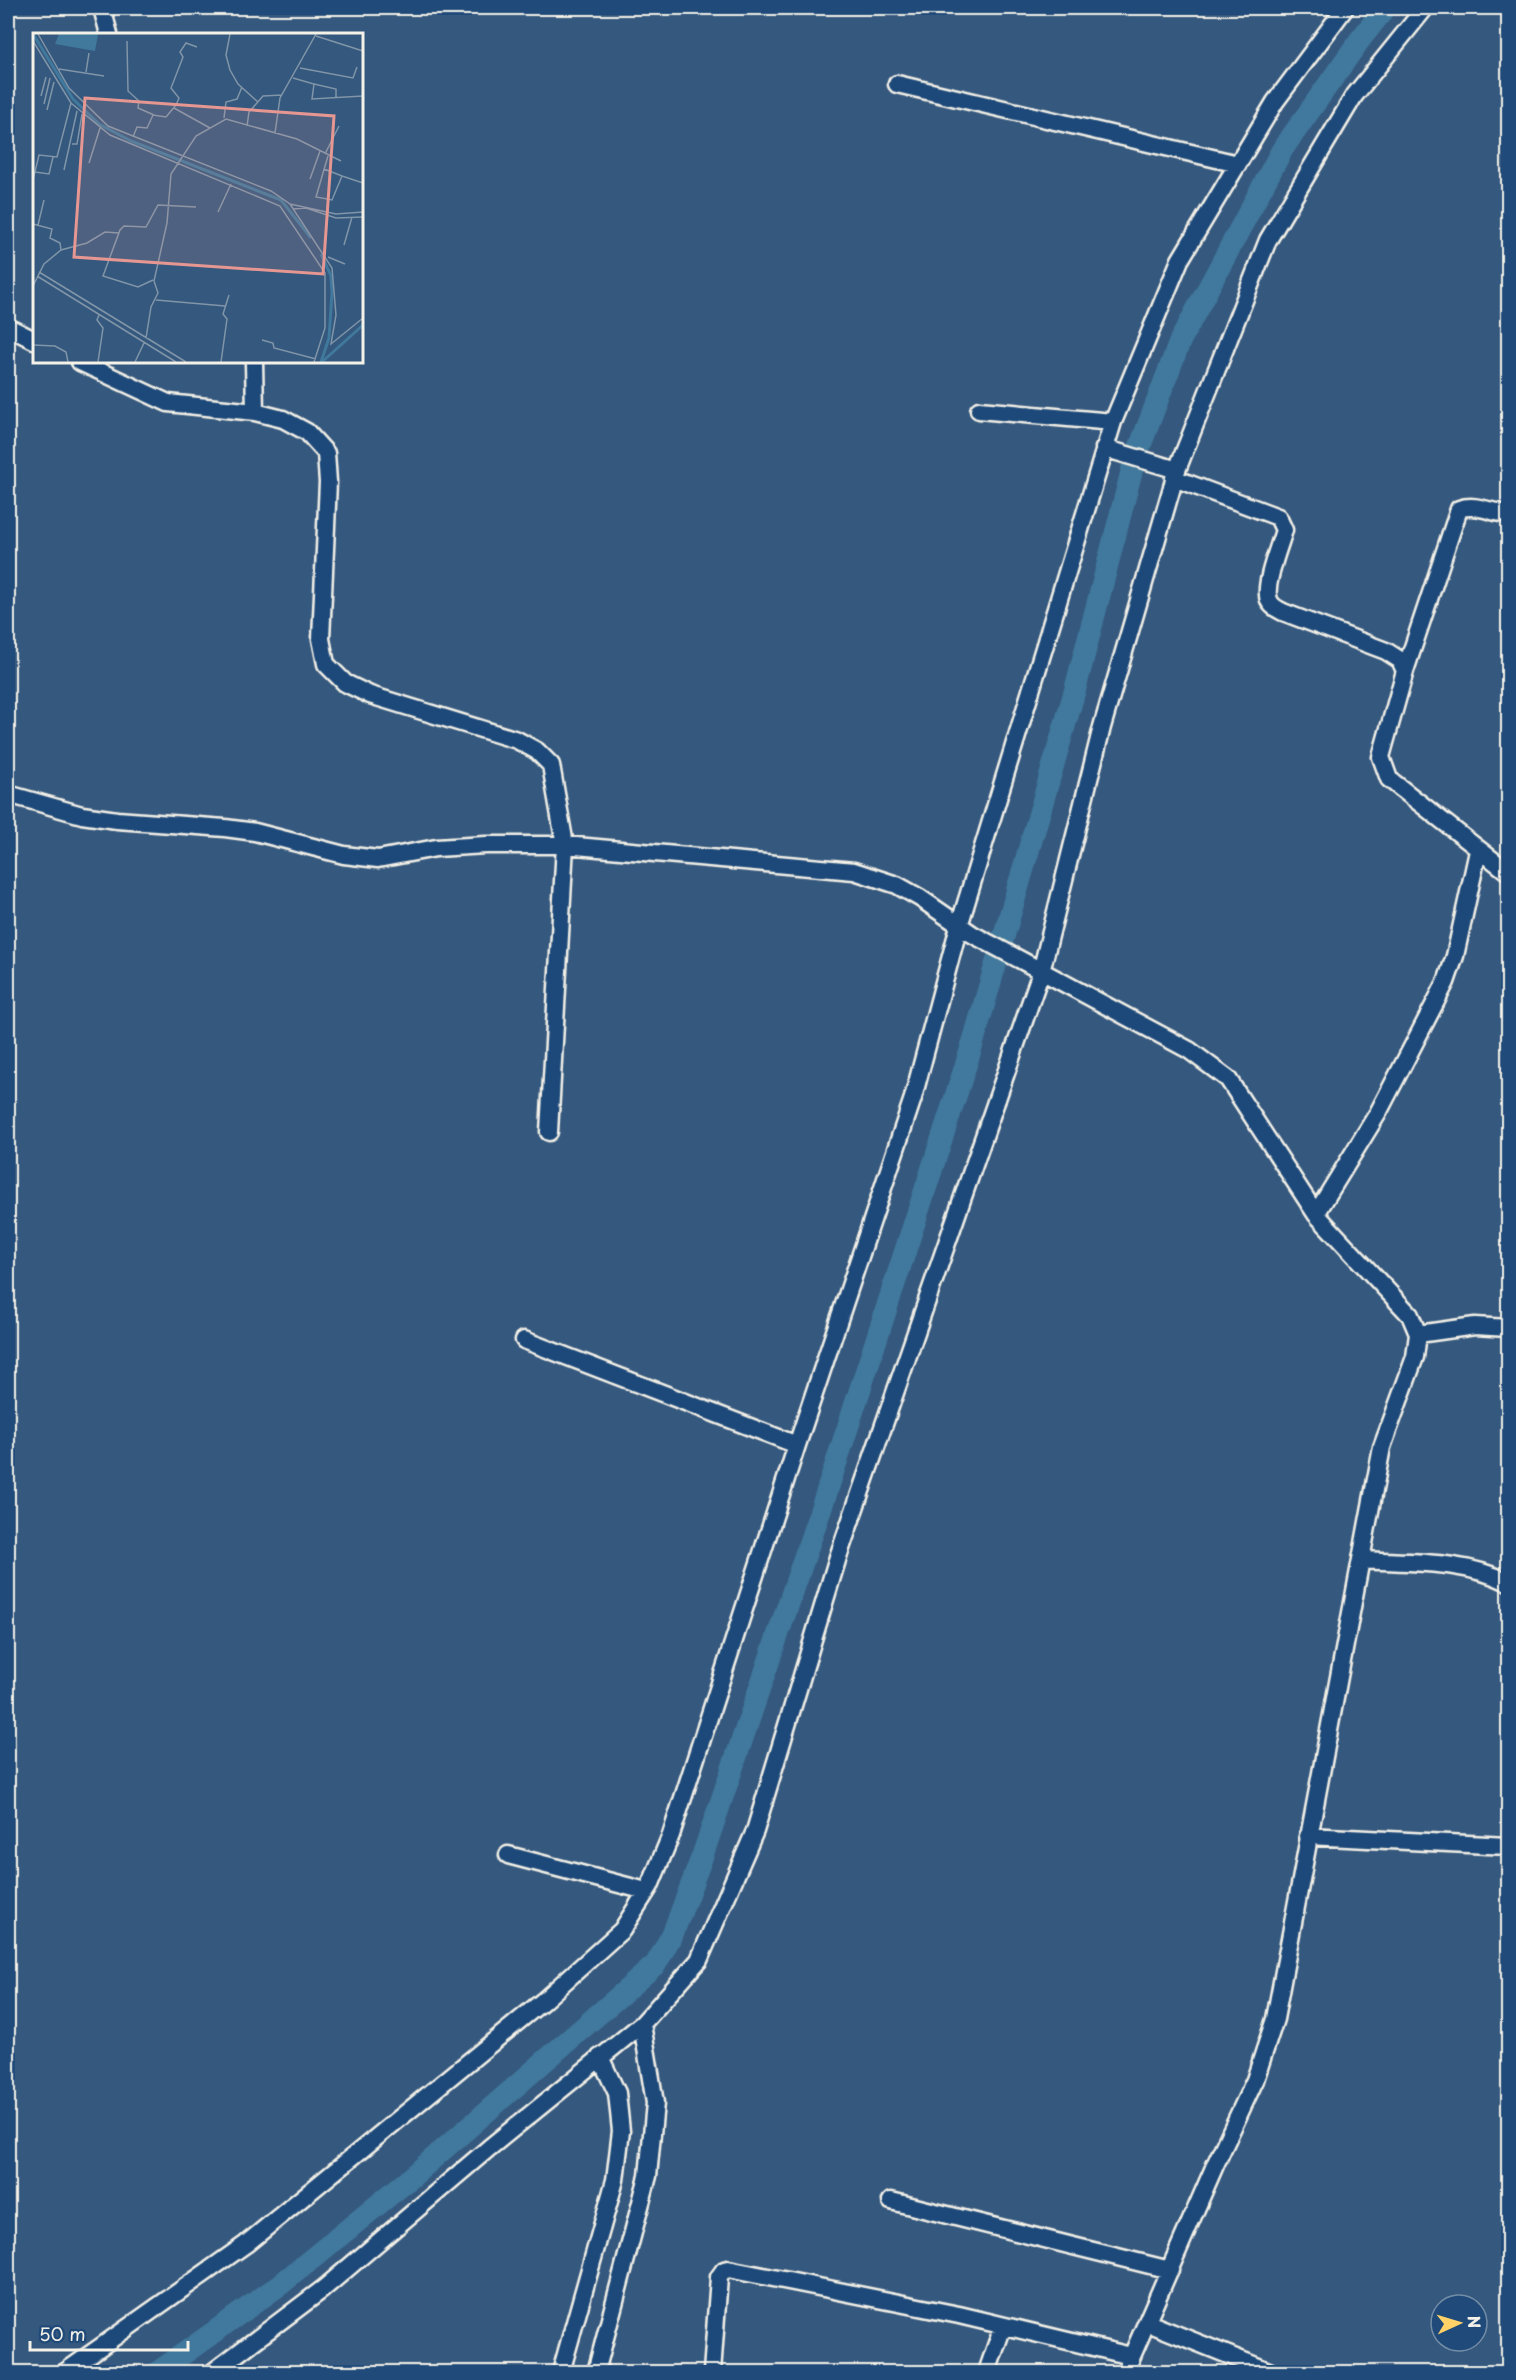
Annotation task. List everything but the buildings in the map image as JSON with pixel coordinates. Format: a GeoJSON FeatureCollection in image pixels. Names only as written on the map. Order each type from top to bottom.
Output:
{"type":"FeatureCollection","features":[{"type":"Feature","properties":{"kind":"street"},"geometry":{"type":"LineString","coordinates":[[102,8],[109,33]]}},
{"type":"Feature","properties":{"kind":"street"},"geometry":{"type":"LineString","coordinates":[[65,2373],[246,2244],[543,2001],[622,1930],[646,1892],[671,1835],[797,1444],[913,1098],[1110,450],[1113,422],[1180,260],[1275,102],[1345,8]]}},
{"type":"Feature","properties":{"kind":"street"},"geometry":{"type":"LineString","coordinates":[[213,2373],[323,2289],[489,2148],[642,2024],[699,1960],[755,1831],[838,1557],[1041,972],[1102,727],[1175,474],[1268,240],[1354,96],[1425,8]]}},
{"type":"Feature","properties":{"kind":"street"},"geometry":{"type":"LineString","coordinates":[[897,84],[1238,164]]}},
{"type":"Feature","properties":{"kind":"street"},"geometry":{"type":"LineString","coordinates":[[8,327],[33,340]]}},
{"type":"Feature","properties":{"kind":"street"},"geometry":{"type":"LineString","coordinates":[[82,363],[168,403],[255,412],[283,419],[307,432],[326,453],[328,482],[321,639],[326,664],[345,683],[370,695],[518,740],[537,751],[551,765],[565,845],[549,1132]]}},
{"type":"Feature","properties":{"kind":"street"},"geometry":{"type":"LineString","coordinates":[[254,363],[255,412]]}},
{"type":"Feature","properties":{"kind":"street"},"geometry":{"type":"LineString","coordinates":[[979,410],[1113,422]]}},
{"type":"Feature","properties":{"kind":"street"},"geometry":{"type":"LineString","coordinates":[[1110,450],[1159,464],[1175,474],[1278,517],[1284,530],[1268,586],[1268,599],[1274,607],[1386,651],[1400,660],[1405,671]]}},
{"type":"Feature","properties":{"kind":"street"},"geometry":{"type":"LineString","coordinates":[[1509,514],[1499,514],[1479,507],[1459,508],[1405,671],[1380,757],[1389,779],[1478,851],[1509,872]]}},
{"type":"Feature","properties":{"kind":"street"},"geometry":{"type":"LineString","coordinates":[[8,794],[82,815],[255,832],[344,855],[378,859],[456,847],[565,845],[854,871],[897,885],[920,898],[965,930],[1189,1050],[1228,1079],[1316,1214],[1410,1315],[1418,1335],[1415,1357],[1382,1447],[1275,2019],[1268,2045],[1255,2080],[1216,2163],[1125,2373]]}},
{"type":"Feature","properties":{"kind":"street"},"geometry":{"type":"LineString","coordinates":[[1316,1214],[1378,1113],[1446,982],[1455,956],[1478,851]]}},
{"type":"Feature","properties":{"kind":"street"},"geometry":{"type":"LineString","coordinates":[[1418,1335],[1475,1326],[1509,1328]]}},
{"type":"Feature","properties":{"kind":"street"},"geometry":{"type":"LineString","coordinates":[[524,1340],[797,1444]]}},
{"type":"Feature","properties":{"kind":"street"},"geometry":{"type":"LineString","coordinates":[[1361,1560],[1469,1568],[1490,1573],[1509,1582]]}},
{"type":"Feature","properties":{"kind":"street"},"geometry":{"type":"LineString","coordinates":[[1308,1836],[1509,1846]]}},
{"type":"Feature","properties":{"kind":"street"},"geometry":{"type":"LineString","coordinates":[[508,1855],[646,1892]]}},
{"type":"Feature","properties":{"kind":"street"},"geometry":{"type":"LineString","coordinates":[[596,2373],[648,2176],[655,2103],[642,2024]]}},
{"type":"Feature","properties":{"kind":"street"},"geometry":{"type":"LineString","coordinates":[[561,2373],[615,2180],[621,2131],[617,2093],[600,2057]]}},
{"type":"Feature","properties":{"kind":"street"},"geometry":{"type":"LineString","coordinates":[[891,2200],[1170,2270]]}},
{"type":"Feature","properties":{"kind":"street"},"geometry":{"type":"LineString","coordinates":[[712,2373],[719,2277],[724,2270],[728,2269],[1003,2326],[1131,2356]]}},
{"type":"Feature","properties":{"kind":"street"},"geometry":{"type":"LineString","coordinates":[[1148,2323],[1271,2373]]}},
{"type":"Feature","properties":{"kind":"street"},"geometry":{"type":"LineString","coordinates":[[987,2373],[1003,2326]]}},
{"type":"Feature","properties":{"kind":"waterway"},"geometry":{"type":"LineString","coordinates":[[158,2372],[281,2284],[413,2176],[656,1964],[673,1933],[702,1857],[827,1491],[972,1046],[1075,690],[1134,462],[1180,341],[1282,150],[1385,8]]}}]}
